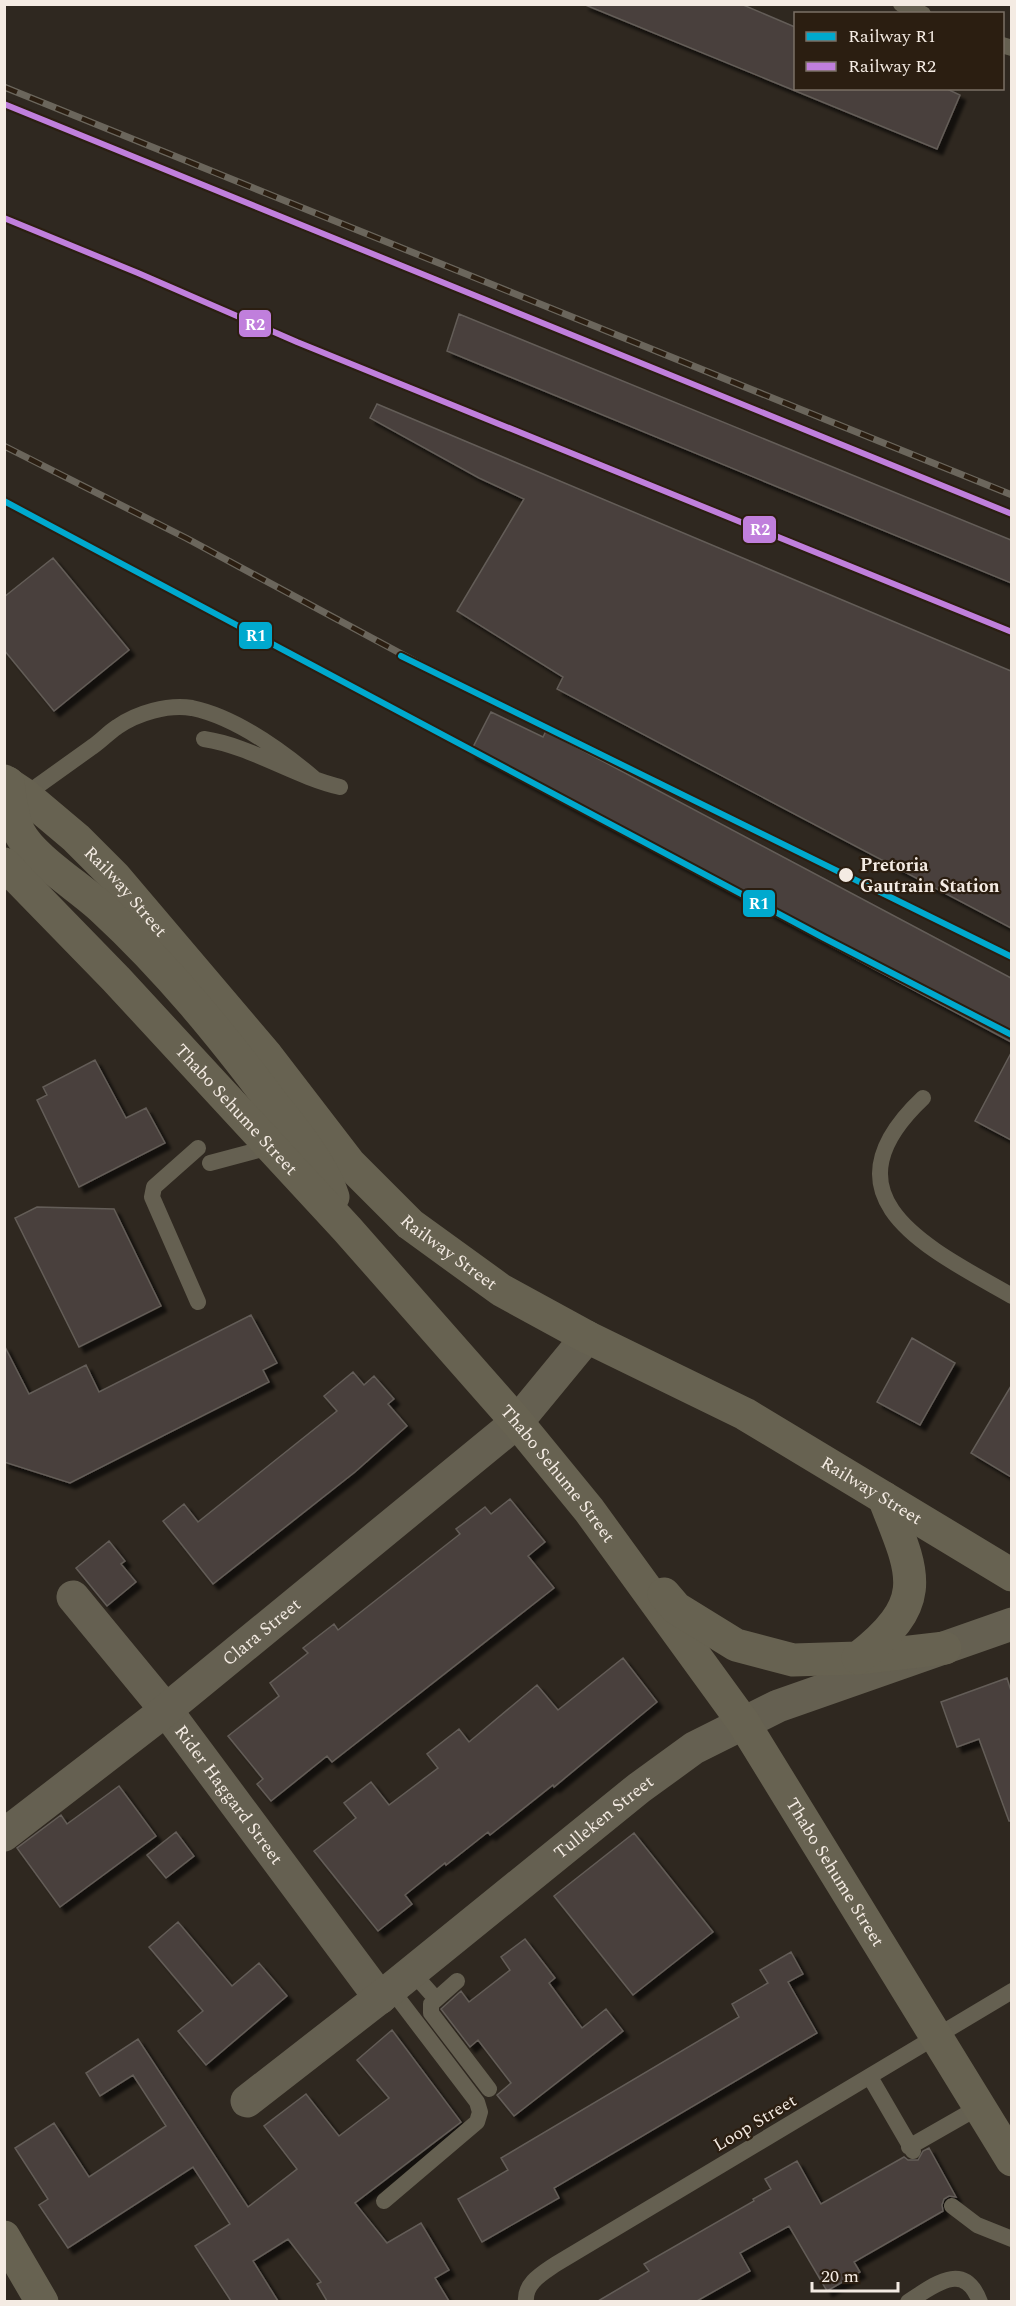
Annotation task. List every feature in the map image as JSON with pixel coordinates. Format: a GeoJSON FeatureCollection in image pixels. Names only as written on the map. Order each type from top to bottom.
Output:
{"type":"FeatureCollection","features":[{"type":"Feature","properties":{"kind":"main road"},"geometry":{"type":"LineString","coordinates":[[12,786],[14,818],[20,833],[50,864],[103,908],[192,1001],[254,1078],[310,1154],[331,1190],[334,1216]]}},
{"type":"Feature","properties":{"kind":"main road","name":"Railway Street"},"geometry":{"type":"LineString","coordinates":[[12,786],[76,838],[115,877],[267,1056],[350,1164],[410,1224],[501,1290],[587,1337],[745,1414],[1011,1575]]}},
{"type":"Feature","properties":{"kind":"main road","name":"Thabo Sehume Street"},"geometry":{"type":"LineString","coordinates":[[4,864],[116,980],[334,1216],[517,1422],[589,1510],[743,1722],[1011,2160]]}},
{"type":"Feature","properties":{"kind":"main road"},"geometry":{"type":"LineString","coordinates":[[858,1658],[882,1640],[899,1618],[909,1595],[912,1574],[907,1555],[884,1498]]}},
{"type":"Feature","properties":{"kind":"main road"},"geometry":{"type":"LineString","coordinates":[[589,1510],[676,1608],[736,1645],[793,1660],[858,1658],[945,1648]]}},
{"type":"Feature","properties":{"kind":"main road"},"geometry":{"type":"LineString","coordinates":[[4,2237],[42,2301]]}},
{"type":"Feature","properties":{"kind":"street","name":"Clara Street"},"geometry":{"type":"LineString","coordinates":[[4,1835],[166,1710],[517,1422],[587,1337]]}},
{"type":"Feature","properties":{"kind":"street","name":"Rider Haggard Street"},"geometry":{"type":"LineString","coordinates":[[73,1597],[394,1986]]}},
{"type":"Feature","properties":{"kind":"street","name":"Tulleken Street"},"geometry":{"type":"LineString","coordinates":[[247,2101],[394,1986],[639,1788],[694,1748],[778,1706],[1011,1624]]}},
{"type":"Feature","properties":{"kind":"lane"},"geometry":{"type":"LineString","coordinates":[[901,4],[919,12]]}},
{"type":"Feature","properties":{"kind":"lane"},"geometry":{"type":"LineString","coordinates":[[12,786],[94,745],[118,726],[143,714],[165,708],[190,708],[230,722],[282,752],[315,779]]}},
{"type":"Feature","properties":{"kind":"lane"},"geometry":{"type":"LineString","coordinates":[[204,739],[227,744],[304,776],[340,787]]}},
{"type":"Feature","properties":{"kind":"lane"},"geometry":{"type":"LineString","coordinates":[[923,1098],[897,1127],[883,1155],[880,1185],[889,1209],[906,1230],[950,1261],[1011,1296]]}},
{"type":"Feature","properties":{"kind":"lane"},"geometry":{"type":"LineString","coordinates":[[198,1148],[154,1187],[152,1197],[157,1213],[198,1302]]}},
{"type":"Feature","properties":{"kind":"lane"},"geometry":{"type":"LineString","coordinates":[[210,1163],[270,1148]]}},
{"type":"Feature","properties":{"kind":"lane"},"geometry":{"type":"LineString","coordinates":[[456,1981],[431,2004],[431,2013],[489,2089]]}},
{"type":"Feature","properties":{"kind":"lane"},"geometry":{"type":"LineString","coordinates":[[394,1986],[436,1999]]}},
{"type":"Feature","properties":{"kind":"lane"},"geometry":{"type":"LineString","coordinates":[[384,2201],[477,2122],[480,2112],[477,2102],[394,1986]]}},
{"type":"Feature","properties":{"kind":"lane","name":"Loop Street"},"geometry":{"type":"LineString","coordinates":[[526,2298],[528,2288],[537,2277],[556,2264],[1011,1991]]}},
{"type":"Feature","properties":{"kind":"lane"},"geometry":{"type":"LineString","coordinates":[[870,2077],[911,2149],[979,2107]]}},
{"type":"Feature","properties":{"kind":"lane"},"geometry":{"type":"LineString","coordinates":[[952,2206],[977,2225],[1011,2239]]}},
{"type":"Feature","properties":{"kind":"lane"},"geometry":{"type":"LineString","coordinates":[[908,2301],[934,2285],[950,2278],[960,2277],[969,2283],[980,2301]]}},
{"type":"Feature","properties":{"kind":"building"},"geometry":{"type":"Polygon","coordinates":[[[583,4],[741,4],[794,27],[794,90],[949,90],[960,95],[937,149],[583,4]]]}},
{"type":"Feature","properties":{"kind":"building"},"geometry":{"type":"Polygon","coordinates":[[[459,314],[1011,540],[1011,583],[447,351],[459,314]]]}},
{"type":"Feature","properties":{"kind":"building"},"geometry":{"type":"Polygon","coordinates":[[[377,404],[1011,671],[1011,928],[557,689],[563,677],[457,611],[524,499],[479,478],[370,418],[377,404]]]}},
{"type":"Feature","properties":{"kind":"building"},"geometry":{"type":"Polygon","coordinates":[[[53,558],[129,650],[54,711],[4,650],[4,597],[53,558]]]}},
{"type":"Feature","properties":{"kind":"building"},"geometry":{"type":"Polygon","coordinates":[[[491,712],[543,737],[546,731],[1011,978],[1011,1042],[470,753],[491,712]]]}},
{"type":"Feature","properties":{"kind":"building"},"geometry":{"type":"Polygon","coordinates":[[[1011,1053],[1011,1140],[975,1121],[1011,1053]]]}},
{"type":"Feature","properties":{"kind":"building"},"geometry":{"type":"Polygon","coordinates":[[[95,1060],[126,1118],[146,1108],[165,1143],[79,1187],[37,1100],[47,1095],[43,1087],[95,1060]]]}},
{"type":"Feature","properties":{"kind":"building"},"geometry":{"type":"Polygon","coordinates":[[[37,1207],[114,1209],[161,1306],[79,1347],[15,1218],[37,1207]]]}},
{"type":"Feature","properties":{"kind":"building"},"geometry":{"type":"Polygon","coordinates":[[[251,1315],[277,1363],[263,1370],[269,1382],[70,1483],[4,1462],[4,1345],[29,1394],[86,1365],[99,1392],[251,1315]]]}},
{"type":"Feature","properties":{"kind":"building"},"geometry":{"type":"Polygon","coordinates":[[[912,1338],[955,1363],[920,1425],[877,1402],[912,1338]]]}},
{"type":"Feature","properties":{"kind":"building"},"geometry":{"type":"Polygon","coordinates":[[[353,1372],[364,1385],[374,1376],[394,1399],[388,1404],[407,1426],[355,1472],[213,1584],[163,1521],[184,1504],[198,1522],[337,1411],[324,1396],[353,1372]]]}},
{"type":"Feature","properties":{"kind":"building"},"geometry":{"type":"Polygon","coordinates":[[[1011,1386],[1011,1477],[971,1453],[1011,1386]]]}},
{"type":"Feature","properties":{"kind":"building"},"geometry":{"type":"Polygon","coordinates":[[[510,1499],[545,1542],[528,1556],[554,1588],[332,1762],[327,1756],[271,1801],[257,1784],[263,1779],[228,1736],[279,1696],[270,1683],[308,1653],[303,1648],[334,1624],[338,1630],[460,1534],[456,1529],[485,1507],[491,1514],[510,1499]]]}},
{"type":"Feature","properties":{"kind":"building"},"geometry":{"type":"Polygon","coordinates":[[[109,1541],[125,1561],[121,1564],[136,1582],[107,1606],[76,1568],[109,1541]]]}},
{"type":"Feature","properties":{"kind":"building"},"geometry":{"type":"Polygon","coordinates":[[[623,1658],[657,1702],[554,1787],[553,1785],[490,1835],[488,1832],[446,1865],[445,1863],[405,1895],[412,1904],[378,1931],[314,1851],[356,1818],[344,1803],[371,1782],[389,1805],[438,1768],[427,1754],[459,1729],[469,1742],[537,1685],[558,1710],[623,1658]]]}},
{"type":"Feature","properties":{"kind":"building"},"geometry":{"type":"Polygon","coordinates":[[[1007,1678],[1011,1691],[1011,1821],[1009,1821],[979,1739],[957,1747],[941,1702],[1007,1678]]]}},
{"type":"Feature","properties":{"kind":"building"},"geometry":{"type":"Polygon","coordinates":[[[119,1786],[156,1836],[60,1907],[17,1848],[61,1815],[67,1824],[119,1786]]]}},
{"type":"Feature","properties":{"kind":"building"},"geometry":{"type":"Polygon","coordinates":[[[176,1832],[194,1856],[166,1878],[147,1855],[176,1832]]]}},
{"type":"Feature","properties":{"kind":"building"},"geometry":{"type":"Polygon","coordinates":[[[634,1833],[713,1932],[633,1995],[554,1896],[634,1833]]]}},
{"type":"Feature","properties":{"kind":"building"},"geometry":{"type":"Polygon","coordinates":[[[178,1922],[232,1986],[259,1963],[287,1996],[206,2065],[178,2031],[203,2011],[149,1947],[178,1922]]]}},
{"type":"Feature","properties":{"kind":"building"},"geometry":{"type":"Polygon","coordinates":[[[525,1939],[555,1978],[549,1983],[582,2028],[606,2009],[623,2031],[514,2116],[497,2095],[511,2083],[478,2040],[470,2047],[441,2009],[461,1991],[469,2002],[510,1970],[501,1957],[525,1939]]]}},
{"type":"Feature","properties":{"kind":"building"},"geometry":{"type":"Polygon","coordinates":[[[791,1952],[803,1974],[788,1982],[817,2033],[554,2188],[559,2198],[482,2242],[458,2199],[508,2170],[501,2158],[739,2017],[732,2004],[768,1983],[760,1970],[791,1952]]]}},
{"type":"Feature","properties":{"kind":"building"},"geometry":{"type":"Polygon","coordinates":[[[392,2030],[461,2122],[355,2203],[387,2243],[421,2223],[449,2270],[435,2278],[449,2301],[327,2301],[317,2284],[321,2282],[288,2239],[253,2261],[278,2301],[231,2301],[195,2246],[230,2224],[193,2167],[68,2248],[39,2205],[48,2199],[15,2148],[54,2123],[89,2177],[166,2126],[133,2075],[100,2096],[86,2073],[138,2039],[248,2207],[297,2169],[264,2126],[306,2094],[339,2136],[389,2098],[357,2060],[392,2030]]]}},
{"type":"Feature","properties":{"kind":"building"},"geometry":{"type":"Polygon","coordinates":[[[929,2148],[956,2197],[949,2196],[944,2199],[943,2211],[854,2262],[860,2272],[827,2291],[789,2226],[740,2253],[750,2271],[697,2301],[598,2301],[649,2271],[644,2264],[754,2201],[753,2199],[771,2189],[765,2179],[797,2161],[821,2204],[904,2157],[908,2160],[918,2160],[923,2151],[929,2148]]]}},
{"type":"Feature","properties":{"kind":"railway"},"geometry":{"type":"LineString","coordinates":[[4,87],[1012,495]]}},
{"type":"Feature","properties":{"kind":"railway"},"geometry":{"type":"LineString","coordinates":[[4,104],[1012,514]]}},
{"type":"Feature","properties":{"kind":"railway"},"geometry":{"type":"LineString","coordinates":[[4,446],[186,538],[448,679]]}},
{"type":"Feature","properties":{"kind":"rail line","name":"R2"},"geometry":{"type":"LineString","coordinates":[[4,104],[1012,514]]}},
{"type":"Feature","properties":{"kind":"rail line","name":"R2"},"geometry":{"type":"LineString","coordinates":[[4,218],[297,342],[1012,632]]}},
{"type":"Feature","properties":{"kind":"rail line","name":"R1"},"geometry":{"type":"LineString","coordinates":[[4,501],[824,938],[1012,1035]]}},
{"type":"Feature","properties":{"kind":"rail line","name":"R1"},"geometry":{"type":"LineString","coordinates":[[401,656],[1012,957]]}},
{"type":"Feature","properties":{"kind":"place","name":"Pretoria Gautrain Station"},"geometry":{"type":"Point","coordinates":[846,875]}}]}
